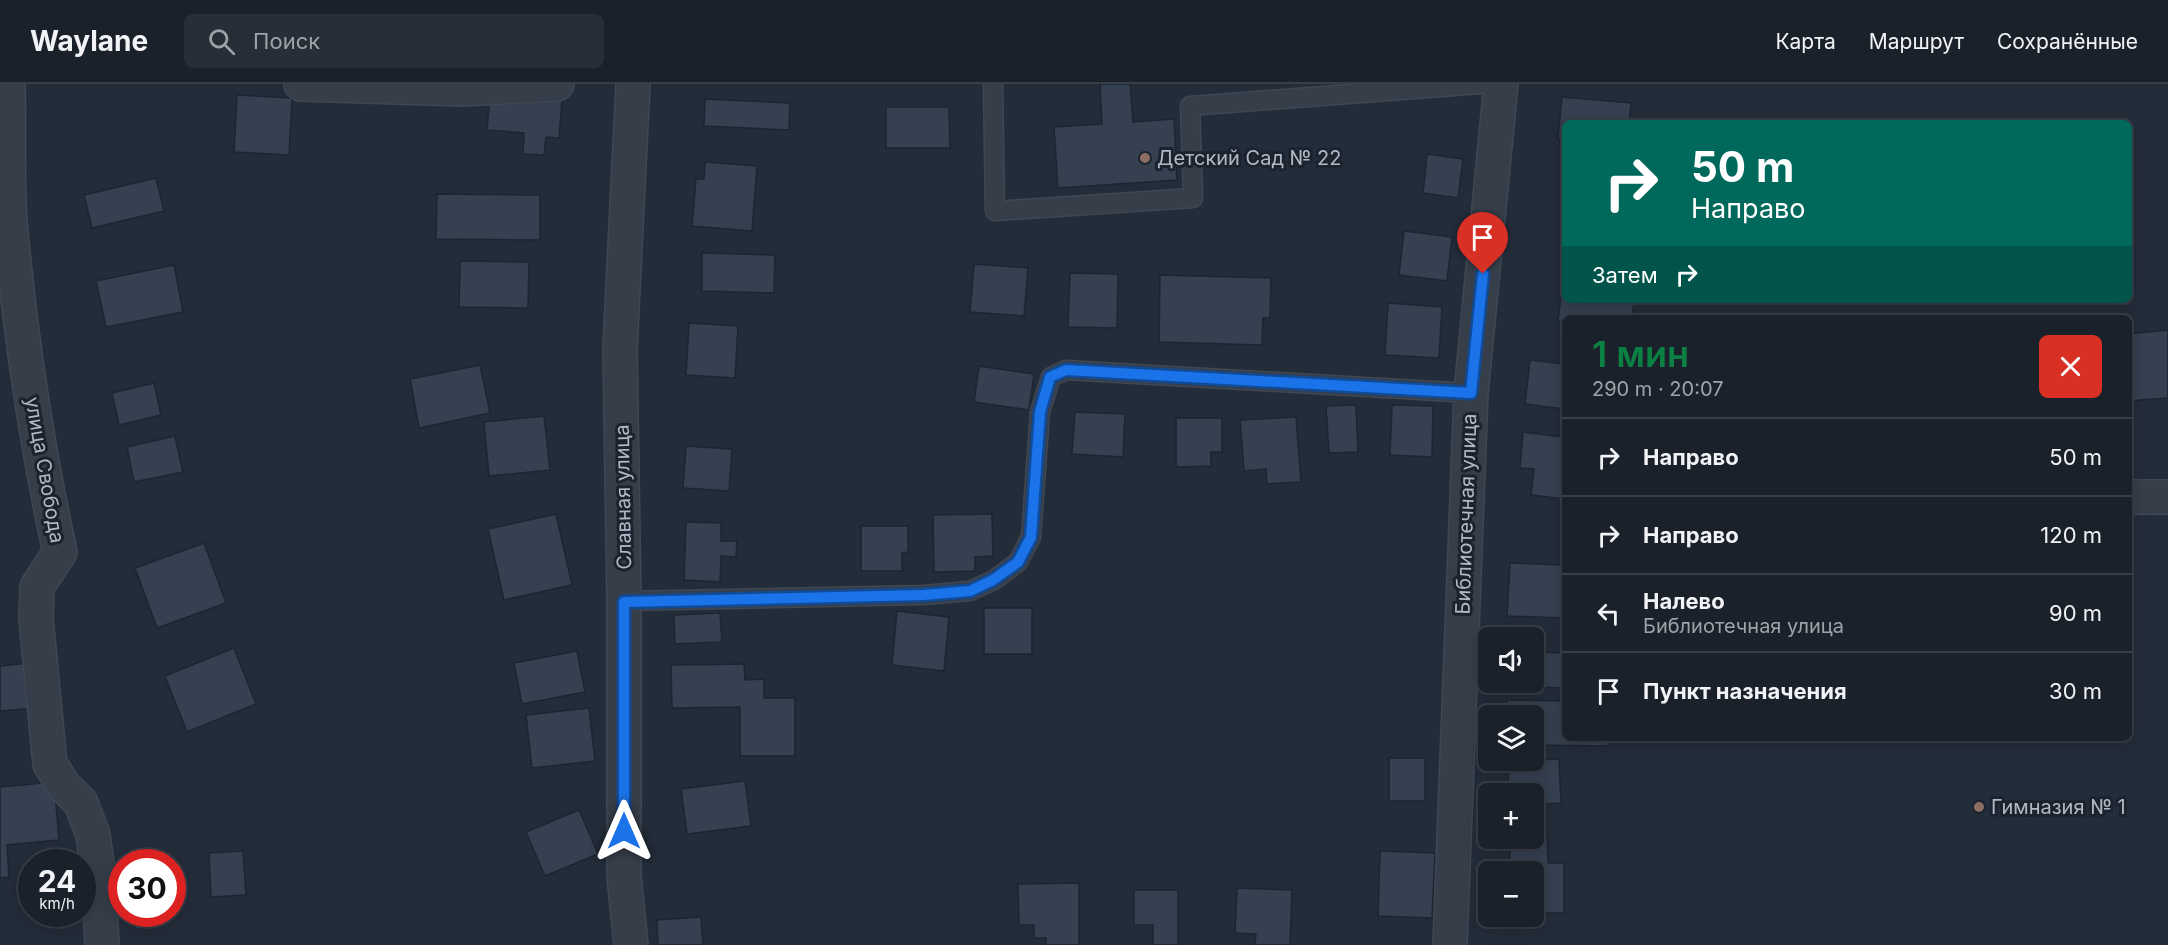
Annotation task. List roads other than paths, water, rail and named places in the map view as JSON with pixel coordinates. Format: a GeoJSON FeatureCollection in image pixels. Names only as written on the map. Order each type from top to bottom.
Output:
{"type":"FeatureCollection","features":[{"type":"Feature","properties":{"kind":"street","name":"улица Свобода"},"geometry":{"type":"LineString","coordinates":[[8,84],[10,219],[34,420],[60,552],[37,587],[36,609],[50,764],[64,786],[81,803],[93,835],[98,871],[102,945]]}},
{"type":"Feature","properties":{"kind":"street"},"geometry":{"type":"LineString","coordinates":[[301,84],[461,89],[557,84]]}},
{"type":"Feature","properties":{"kind":"street","name":"Славная улица"},"geometry":{"type":"LineString","coordinates":[[631,945],[624,876],[624,602],[620,349],[633,84]]}},
{"type":"Feature","properties":{"kind":"street","name":"Библиотечная улица"},"geometry":{"type":"LineString","coordinates":[[1450,945],[1471,393],[1501,84]]}},
{"type":"Feature","properties":{"kind":"street"},"geometry":{"type":"LineString","coordinates":[[2132,497],[2168,497]]}},
{"type":"Feature","properties":{"kind":"lane"},"geometry":{"type":"LineString","coordinates":[[993,84],[995,212],[1193,198],[1190,106],[1325,90],[1480,84]]}},
{"type":"Feature","properties":{"kind":"lane"},"geometry":{"type":"LineString","coordinates":[[624,602],[923,595],[970,591],[993,580],[1018,562],[1031,537],[1040,412],[1050,377],[1066,370],[1471,393]]}},
{"type":"Feature","properties":{"kind":"place","name":"Детский Сад № 22"},"geometry":{"type":"Point","coordinates":[1145,158]}},
{"type":"Feature","properties":{"kind":"place","name":"Гимназия № 1"},"geometry":{"type":"Point","coordinates":[1979,807]}}]}
